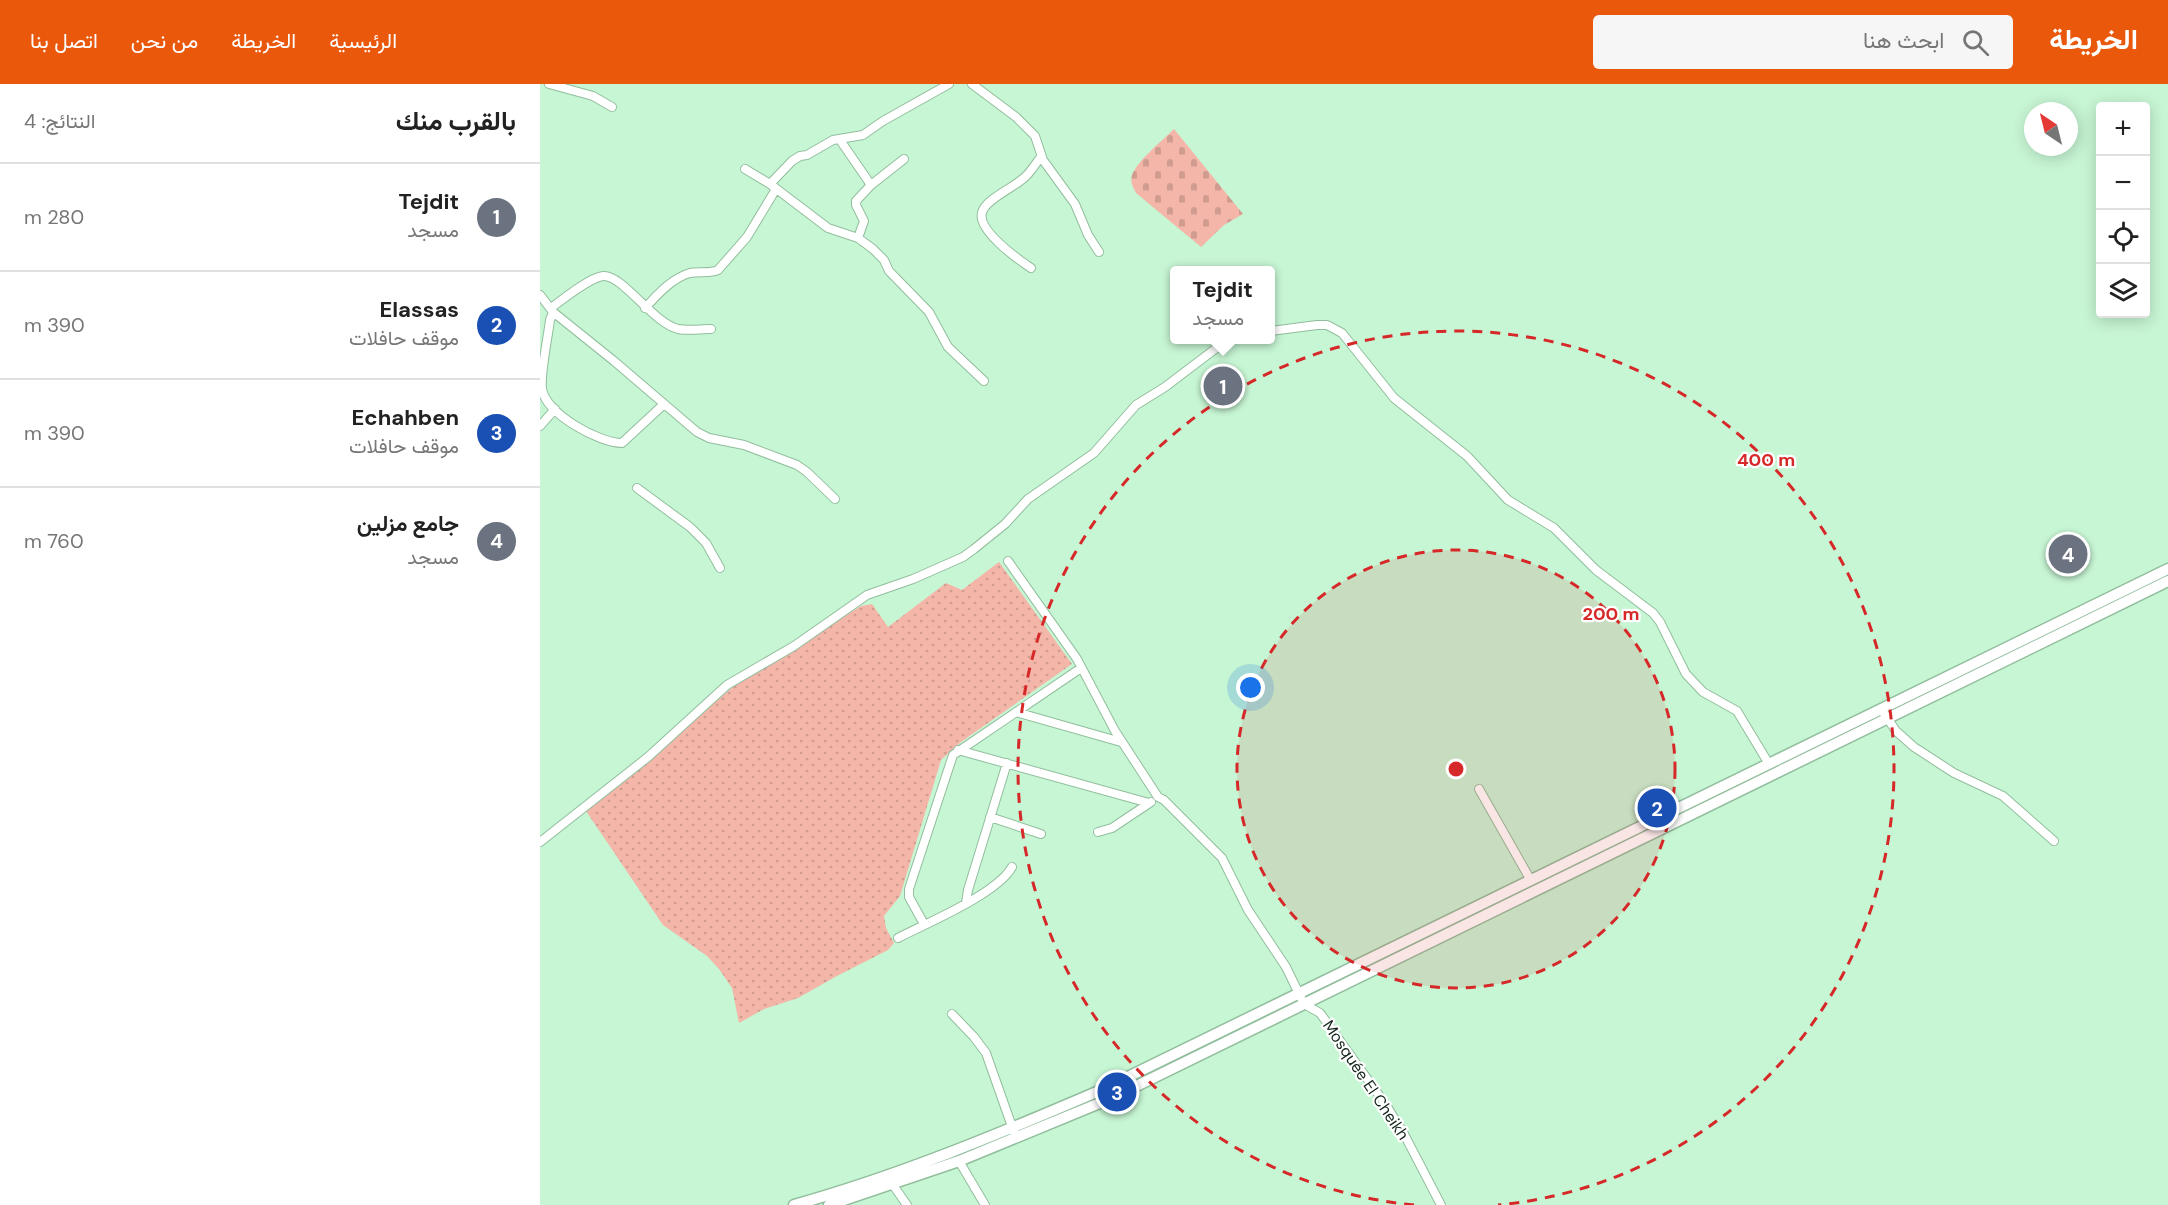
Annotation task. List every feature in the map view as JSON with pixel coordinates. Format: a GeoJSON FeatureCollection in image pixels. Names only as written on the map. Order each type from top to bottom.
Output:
{"type":"FeatureCollection","features":[{"type":"Feature","properties":{"kind":"main road"},"geometry":{"type":"LineString","coordinates":[[794,1205],[832,1202],[893,1185],[959,1161],[1137,1079],[1302,999],[1311,989],[1530,879],[1582,860],[1886,720],[2168,569]]}},
{"type":"Feature","properties":{"kind":"main road"},"geometry":{"type":"LineString","coordinates":[[1137,1079],[1286,1000],[1324,994],[1769,764],[1881,709],[2093,611],[2168,581]]}},
{"type":"Feature","properties":{"kind":"main road"},"geometry":{"type":"LineString","coordinates":[[832,1202],[927,1161],[1014,1134]]}},
{"type":"Feature","properties":{"kind":"street"},"geometry":{"type":"LineString","coordinates":[[549,84],[592,96],[612,107]]}},
{"type":"Feature","properties":{"kind":"street"},"geometry":{"type":"LineString","coordinates":[[645,308],[657,294],[676,279],[689,273],[718,270],[747,237],[773,186],[792,161],[828,142],[870,132],[883,121],[949,84]]}},
{"type":"Feature","properties":{"kind":"street"},"geometry":{"type":"LineString","coordinates":[[972,84],[1035,136],[1041,157],[1075,204],[1088,236],[1099,252]]}},
{"type":"Feature","properties":{"kind":"street"},"geometry":{"type":"LineString","coordinates":[[840,140],[871,184]]}},
{"type":"Feature","properties":{"kind":"street"},"geometry":{"type":"LineString","coordinates":[[1031,268],[999,244],[981,215],[983,209],[990,203],[1028,175],[1041,157]]}},
{"type":"Feature","properties":{"kind":"street"},"geometry":{"type":"LineString","coordinates":[[858,238],[864,221],[856,201],[871,184],[904,159]]}},
{"type":"Feature","properties":{"kind":"street"},"geometry":{"type":"LineString","coordinates":[[745,169],[773,186],[828,228],[858,238],[873,249],[884,260],[889,271],[928,312],[948,347],[984,381]]}},
{"type":"Feature","properties":{"kind":"street"},"geometry":{"type":"LineString","coordinates":[[663,405],[622,443],[612,443],[597,438],[573,424],[555,409],[546,400],[542,389],[552,310],[587,284],[602,276],[615,279],[645,308],[678,329],[711,329]]}},
{"type":"Feature","properties":{"kind":"street"},"geometry":{"type":"LineString","coordinates":[[540,295],[552,310],[697,432],[709,438],[744,445],[797,465],[807,471],[835,499]]}},
{"type":"Feature","properties":{"kind":"street"},"geometry":{"type":"LineString","coordinates":[[1275,330],[1317,325],[1327,326],[1342,333],[1394,398],[1467,456],[1508,500],[1554,528],[1596,570],[1653,613],[1660,622],[1686,674],[1703,692],[1737,711],[1769,764]]}},
{"type":"Feature","properties":{"kind":"street"},"geometry":{"type":"LineString","coordinates":[[540,842],[648,757],[690,721],[726,685],[794,646],[867,595],[913,579],[974,549],[1005,524],[1028,499],[1094,453],[1136,405],[1165,387],[1221,344]]}},
{"type":"Feature","properties":{"kind":"street"},"geometry":{"type":"LineString","coordinates":[[540,426],[555,409]]}},
{"type":"Feature","properties":{"kind":"street"},"geometry":{"type":"LineString","coordinates":[[637,488],[690,527],[706,543],[720,568]]}},
{"type":"Feature","properties":{"kind":"street"},"geometry":{"type":"LineString","coordinates":[[1008,561],[1081,668],[1121,742],[1158,797],[1164,800],[1222,858],[1248,909],[1286,967],[1302,999]]}},
{"type":"Feature","properties":{"kind":"street"},"geometry":{"type":"LineString","coordinates":[[924,924],[909,897],[909,889],[951,760],[958,750],[1081,668]]}},
{"type":"Feature","properties":{"kind":"street"},"geometry":{"type":"LineString","coordinates":[[1881,709],[1886,720],[1914,747],[1954,773],[2010,800],[2054,841]]}},
{"type":"Feature","properties":{"kind":"street"},"geometry":{"type":"LineString","coordinates":[[1016,712],[1121,742]]}},
{"type":"Feature","properties":{"kind":"street"},"geometry":{"type":"LineString","coordinates":[[958,750],[1149,803]]}},
{"type":"Feature","properties":{"kind":"street"},"geometry":{"type":"LineString","coordinates":[[966,903],[1007,764]]}},
{"type":"Feature","properties":{"kind":"street"},"geometry":{"type":"LineString","coordinates":[[1479,789],[1530,879]]}},
{"type":"Feature","properties":{"kind":"street"},"geometry":{"type":"LineString","coordinates":[[1098,832],[1112,828],[1158,797]]}},
{"type":"Feature","properties":{"kind":"street"},"geometry":{"type":"LineString","coordinates":[[990,817],[1041,834]]}},
{"type":"Feature","properties":{"kind":"street"},"geometry":{"type":"LineString","coordinates":[[898,938],[966,903],[1007,877],[1012,867]]}},
{"type":"Feature","properties":{"kind":"street"},"geometry":{"type":"LineString","coordinates":[[1293,981],[1311,989]]}},
{"type":"Feature","properties":{"kind":"street"},"geometry":{"type":"LineString","coordinates":[[1286,1000],[1291,994],[1293,981]]}},
{"type":"Feature","properties":{"kind":"street"},"geometry":{"type":"LineString","coordinates":[[1320,1013],[1320,1003],[1324,994]]}},
{"type":"Feature","properties":{"kind":"street","name":"Mosquée El Cheikh"},"geometry":{"type":"LineString","coordinates":[[1302,999],[1320,1013],[1386,1105],[1442,1205]]}},
{"type":"Feature","properties":{"kind":"street"},"geometry":{"type":"LineString","coordinates":[[952,1014],[974,1036],[986,1053],[1014,1134]]}},
{"type":"Feature","properties":{"kind":"street"},"geometry":{"type":"LineString","coordinates":[[959,1161],[985,1205]]}},
{"type":"Feature","properties":{"kind":"street"},"geometry":{"type":"LineString","coordinates":[[893,1185],[907,1205]]}},
{"type":"Feature","properties":{"kind":"green space"},"geometry":{"type":"Polygon","coordinates":[[[1174,129],[1243,214],[1224,225],[1201,247],[1136,193],[1132,182],[1132,175],[1139,163],[1174,129]]]}},
{"type":"Feature","properties":{"kind":"green space"},"geometry":{"type":"Polygon","coordinates":[[[999,562],[1072,664],[961,742],[941,760],[900,896],[884,916],[886,928],[894,943],[888,950],[798,998],[764,1009],[739,1023],[732,988],[719,969],[707,956],[663,925],[586,811],[740,681],[861,606],[872,604],[888,627],[946,583],[962,590],[999,562]]]}},
{"type":"Feature","properties":{"kind":"place","name":"Tejdit"},"geometry":{"type":"Point","coordinates":[1223,386]}},
{"type":"Feature","properties":{"kind":"place","name":"جامع مزلين"},"geometry":{"type":"Point","coordinates":[2068,554]}},
{"type":"Feature","properties":{"kind":"place","name":"Elassas"},"geometry":{"type":"Point","coordinates":[1657,808]}},
{"type":"Feature","properties":{"kind":"place","name":"Echahben"},"geometry":{"type":"Point","coordinates":[1117,1092]}}]}
